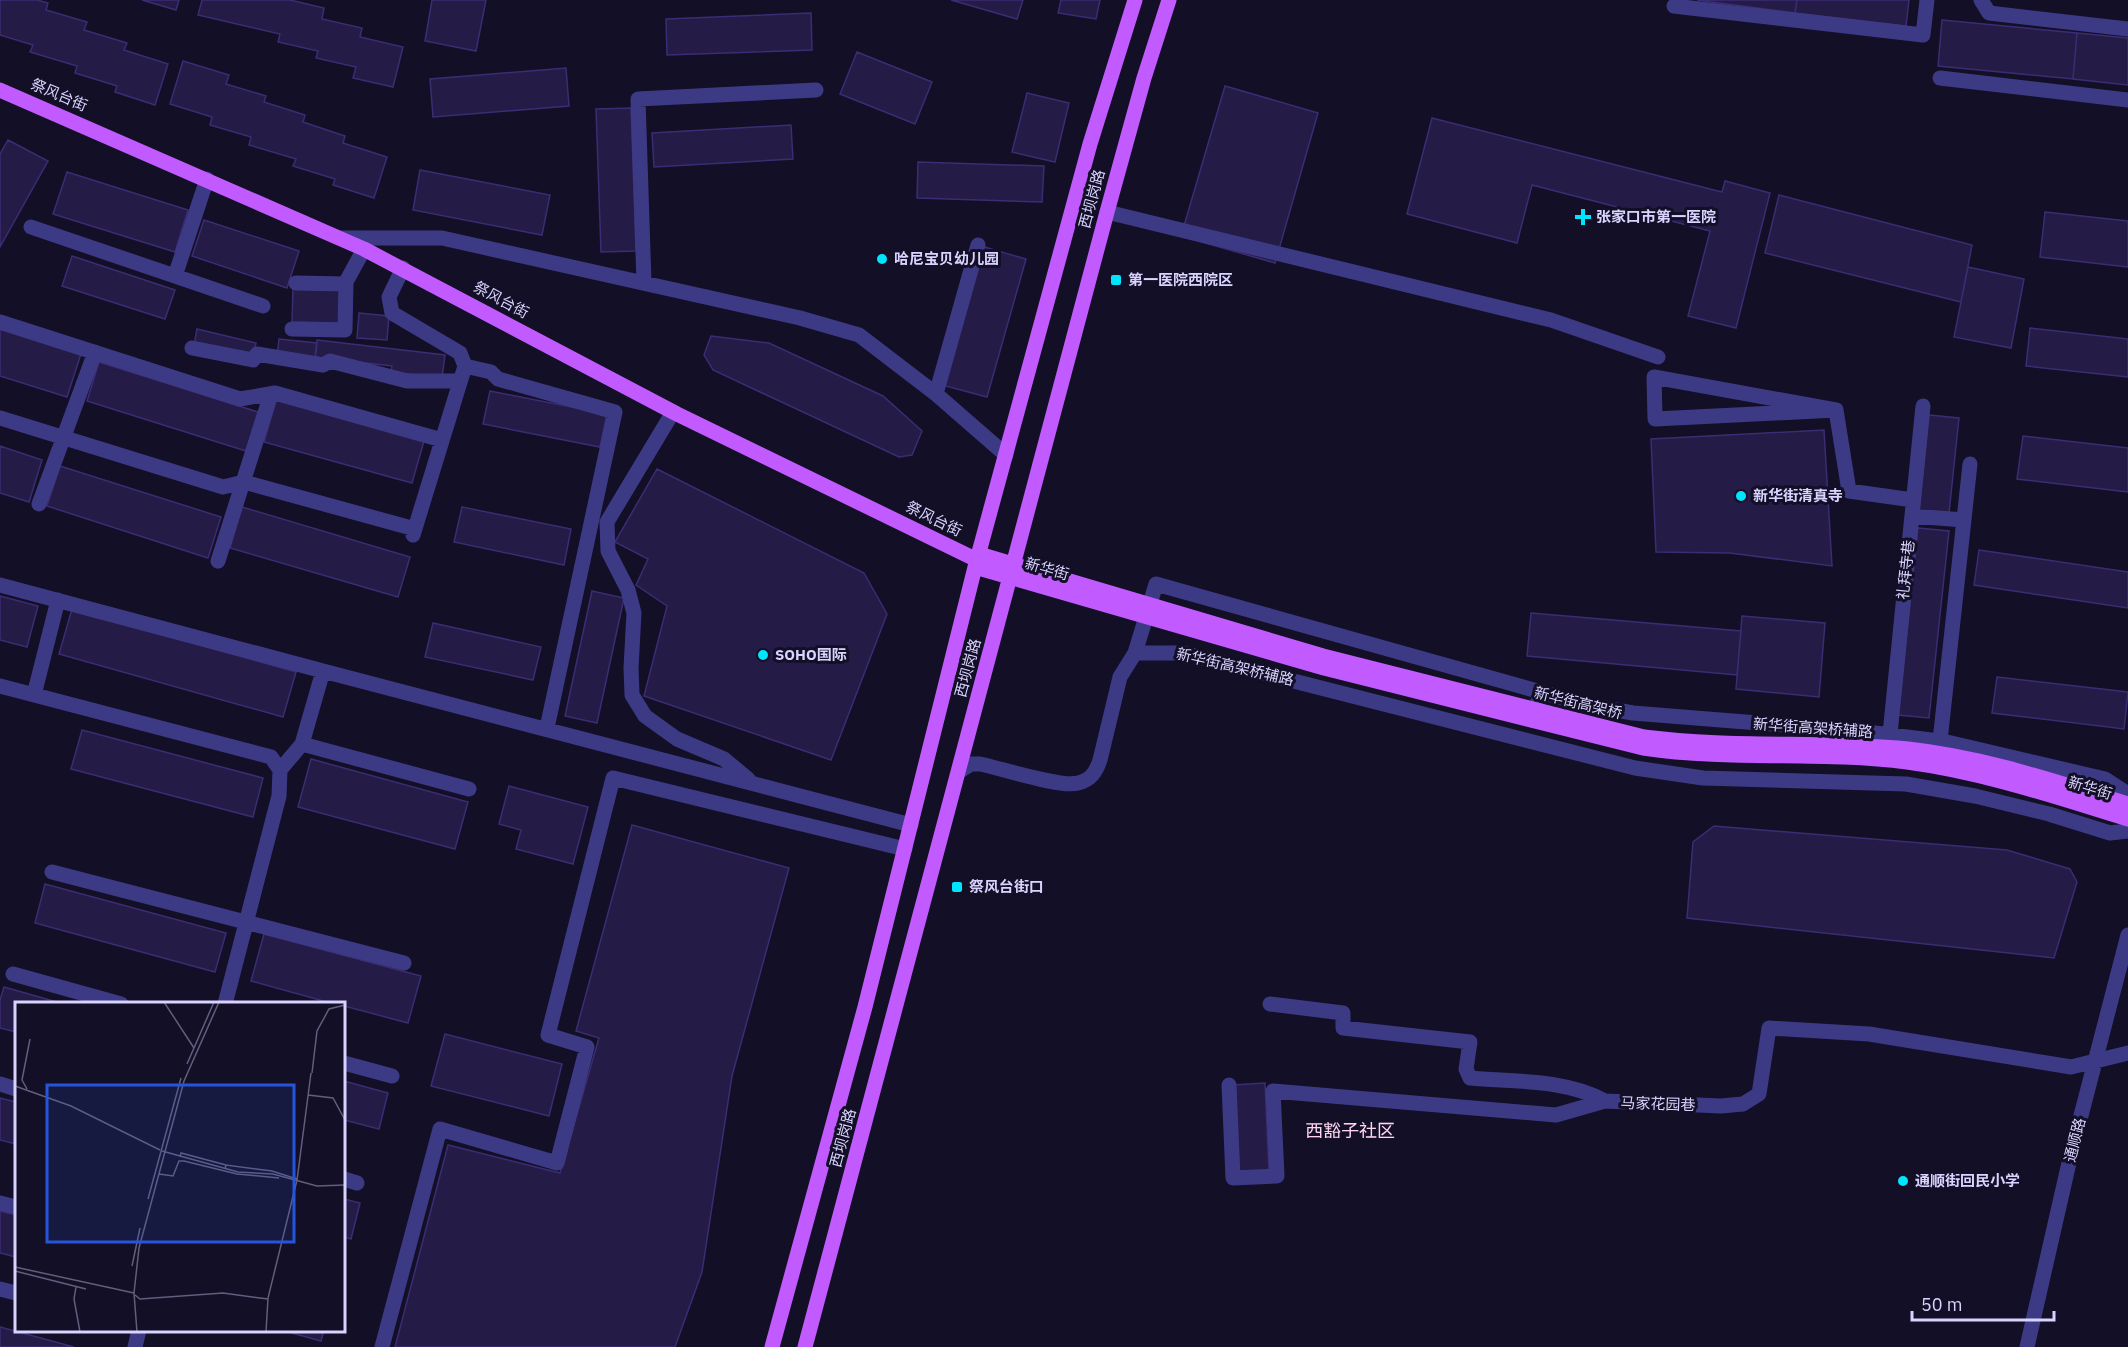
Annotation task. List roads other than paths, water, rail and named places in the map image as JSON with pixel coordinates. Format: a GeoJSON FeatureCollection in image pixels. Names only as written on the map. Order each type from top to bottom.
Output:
{"type":"FeatureCollection","features":[{"type":"Feature","properties":{"kind":"main road","name":"西坝岗路"},"geometry":{"type":"LineString","coordinates":[[772,1347],[865,1007],[1005,455],[1090,144],[1135,0]]}},
{"type":"Feature","properties":{"kind":"main road","name":"西坝岗路"},"geometry":{"type":"LineString","coordinates":[[805,1347],[1107,212],[1144,78],[1169,0]]}},
{"type":"Feature","properties":{"kind":"main road","name":"祭风台街"},"geometry":{"type":"LineString","coordinates":[[0,90],[342,238],[403,268],[672,412],[977,560]]}},
{"type":"Feature","properties":{"kind":"main road","name":"新华街"},"geometry":{"type":"LineString","coordinates":[[977,560],[1110,600]]}},
{"type":"Feature","properties":{"kind":"main road","name":"新华街高架桥"},"geometry":{"type":"LineString","coordinates":[[1110,600],[1644,737],[1691,743],[1909,749],[1956,756],[2044,786]]}},
{"type":"Feature","properties":{"kind":"main road","name":"新华街"},"geometry":{"type":"LineString","coordinates":[[2044,786],[2128,804]]}},
{"type":"Feature","properties":{"kind":"main road","name":"新华街"},"geometry":{"type":"LineString","coordinates":[[2044,786],[2128,819]]}},
{"type":"Feature","properties":{"kind":"street"},"geometry":{"type":"LineString","coordinates":[[1674,6],[1923,35],[1927,0]]}},
{"type":"Feature","properties":{"kind":"street"},"geometry":{"type":"LineString","coordinates":[[1981,0],[1989,13],[2128,29]]}},
{"type":"Feature","properties":{"kind":"street"},"geometry":{"type":"LineString","coordinates":[[1940,78],[2128,100]]}},
{"type":"Feature","properties":{"kind":"street"},"geometry":{"type":"LineString","coordinates":[[644,283],[638,99],[816,90]]}},
{"type":"Feature","properties":{"kind":"street"},"geometry":{"type":"LineString","coordinates":[[175,276],[207,179]]}},
{"type":"Feature","properties":{"kind":"street"},"geometry":{"type":"LineString","coordinates":[[1107,212],[1551,320],[1658,357]]}},
{"type":"Feature","properties":{"kind":"street"},"geometry":{"type":"LineString","coordinates":[[31,227],[263,306]]}},
{"type":"Feature","properties":{"kind":"street"},"geometry":{"type":"LineString","coordinates":[[342,238],[442,238],[800,318],[859,335],[936,394],[1005,455]]}},
{"type":"Feature","properties":{"kind":"street"},"geometry":{"type":"LineString","coordinates":[[936,394],[978,245]]}},
{"type":"Feature","properties":{"kind":"street"},"geometry":{"type":"LineString","coordinates":[[292,329],[345,330],[345,284],[364,249]]}},
{"type":"Feature","properties":{"kind":"street"},"geometry":{"type":"LineString","coordinates":[[0,418],[223,488],[244,482],[414,532],[465,366],[460,353],[392,313],[389,297],[403,268]]}},
{"type":"Feature","properties":{"kind":"street"},"geometry":{"type":"LineString","coordinates":[[296,283],[345,284]]}},
{"type":"Feature","properties":{"kind":"street"},"geometry":{"type":"LineString","coordinates":[[0,322],[240,399],[271,394],[442,440]]}},
{"type":"Feature","properties":{"kind":"street"},"geometry":{"type":"LineString","coordinates":[[192,348],[254,360],[257,354],[323,365],[330,361],[407,381],[460,381]]}},
{"type":"Feature","properties":{"kind":"street"},"geometry":{"type":"LineString","coordinates":[[39,504],[95,352]]}},
{"type":"Feature","properties":{"kind":"street"},"geometry":{"type":"LineString","coordinates":[[465,366],[491,372],[498,379],[615,412],[547,728]]}},
{"type":"Feature","properties":{"kind":"street"},"geometry":{"type":"LineString","coordinates":[[1654,377],[1825,408],[1836,410],[1655,419],[1654,377]]}},
{"type":"Feature","properties":{"kind":"street"},"geometry":{"type":"LineString","coordinates":[[218,561],[271,394]]}},
{"type":"Feature","properties":{"kind":"street","name":"礼拜寺巷"},"geometry":{"type":"LineString","coordinates":[[1890,734],[1923,406]]}},
{"type":"Feature","properties":{"kind":"street"},"geometry":{"type":"LineString","coordinates":[[1836,410],[1849,491],[1964,520]]}},
{"type":"Feature","properties":{"kind":"street"},"geometry":{"type":"LineString","coordinates":[[672,412],[607,522],[605,537],[608,551],[628,590],[634,613],[632,694],[645,716],[677,739],[724,759],[753,783]]}},
{"type":"Feature","properties":{"kind":"street"},"geometry":{"type":"LineString","coordinates":[[1940,741],[1971,464]]}},
{"type":"Feature","properties":{"kind":"street","name":"新华街高架桥辅路"},"geometry":{"type":"LineString","coordinates":[[2128,794],[2104,779],[1940,741],[1890,734],[1633,713],[1588,705],[1156,584],[1135,653],[1184,653],[1635,768],[1703,778],[1906,784],[1975,796],[2049,813],[2110,833],[2128,831]]}},
{"type":"Feature","properties":{"kind":"street"},"geometry":{"type":"LineString","coordinates":[[0,585],[911,825]]}},
{"type":"Feature","properties":{"kind":"street"},"geometry":{"type":"LineString","coordinates":[[34,695],[58,600]]}},
{"type":"Feature","properties":{"kind":"street"},"geometry":{"type":"LineString","coordinates":[[960,771],[971,764],[980,764],[1062,783],[1077,784],[1088,779],[1095,774],[1100,760],[1120,676],[1135,653]]}},
{"type":"Feature","properties":{"kind":"street"},"geometry":{"type":"LineString","coordinates":[[280,770],[302,744],[323,671]]}},
{"type":"Feature","properties":{"kind":"street"},"geometry":{"type":"LineString","coordinates":[[0,686],[271,757],[280,770],[279,796],[226,1002]]}},
{"type":"Feature","properties":{"kind":"street"},"geometry":{"type":"LineString","coordinates":[[1527,739],[1541,692]]}},
{"type":"Feature","properties":{"kind":"street"},"geometry":{"type":"LineString","coordinates":[[302,744],[469,789]]}},
{"type":"Feature","properties":{"kind":"street"},"geometry":{"type":"LineString","coordinates":[[382,1347],[440,1130],[557,1162],[587,1047],[548,1035],[613,778],[905,849]]}},
{"type":"Feature","properties":{"kind":"street"},"geometry":{"type":"LineString","coordinates":[[52,872],[405,963]]}},
{"type":"Feature","properties":{"kind":"street","name":"通顺路"},"geometry":{"type":"LineString","coordinates":[[2027,1347],[2128,934]]}},
{"type":"Feature","properties":{"kind":"street"},"geometry":{"type":"LineString","coordinates":[[13,974],[114,1002]]}},
{"type":"Feature","properties":{"kind":"street"},"geometry":{"type":"LineString","coordinates":[[1270,1004],[1343,1013],[1343,1028],[1470,1042],[1466,1070],[1470,1078],[1567,1087],[1587,1091],[1605,1101]]}},
{"type":"Feature","properties":{"kind":"street","name":"马家花园巷"},"geometry":{"type":"LineString","coordinates":[[1229,1085],[1233,1178],[1277,1176],[1273,1091],[1556,1115],[1605,1101],[1721,1106],[1743,1104],[1759,1094],[1769,1028],[1869,1034],[2071,1067],[2095,1062]]}},
{"type":"Feature","properties":{"kind":"street"},"geometry":{"type":"LineString","coordinates":[[2095,1062],[2128,1053]]}},
{"type":"Feature","properties":{"kind":"street"},"geometry":{"type":"LineString","coordinates":[[345,1064],[392,1076]]}},
{"type":"Feature","properties":{"kind":"street"},"geometry":{"type":"LineString","coordinates":[[0,1084],[15,1089]]}},
{"type":"Feature","properties":{"kind":"street"},"geometry":{"type":"LineString","coordinates":[[0,1203],[15,1207]]}},
{"type":"Feature","properties":{"kind":"street"},"geometry":{"type":"LineString","coordinates":[[0,1289],[15,1293]]}},
{"type":"Feature","properties":{"kind":"street"},"geometry":{"type":"LineString","coordinates":[[135,1347],[139,1332]]}},
{"type":"Feature","properties":{"kind":"place","name":"张家口市第一医院"},"geometry":{"type":"Point","coordinates":[1583,217]}},
{"type":"Feature","properties":{"kind":"place","name":"哈尼宝贝幼儿园"},"geometry":{"type":"Point","coordinates":[882,259]}},
{"type":"Feature","properties":{"kind":"place","name":"第一医院西院区"},"geometry":{"type":"Point","coordinates":[1116,280]}},
{"type":"Feature","properties":{"kind":"place","name":"新华街清真寺"},"geometry":{"type":"Point","coordinates":[1741,496]}},
{"type":"Feature","properties":{"kind":"place","name":"SOHO国际"},"geometry":{"type":"Point","coordinates":[763,655]}},
{"type":"Feature","properties":{"kind":"place","name":"祭风台街口"},"geometry":{"type":"Point","coordinates":[957,887]}},
{"type":"Feature","properties":{"kind":"place","name":"通顺街回民小学"},"geometry":{"type":"Point","coordinates":[1903,1181]}},
{"type":"Feature","properties":{"kind":"district","name":"西豁子社区"},"geometry":{"type":"Point","coordinates":[1350,1131]}}]}
